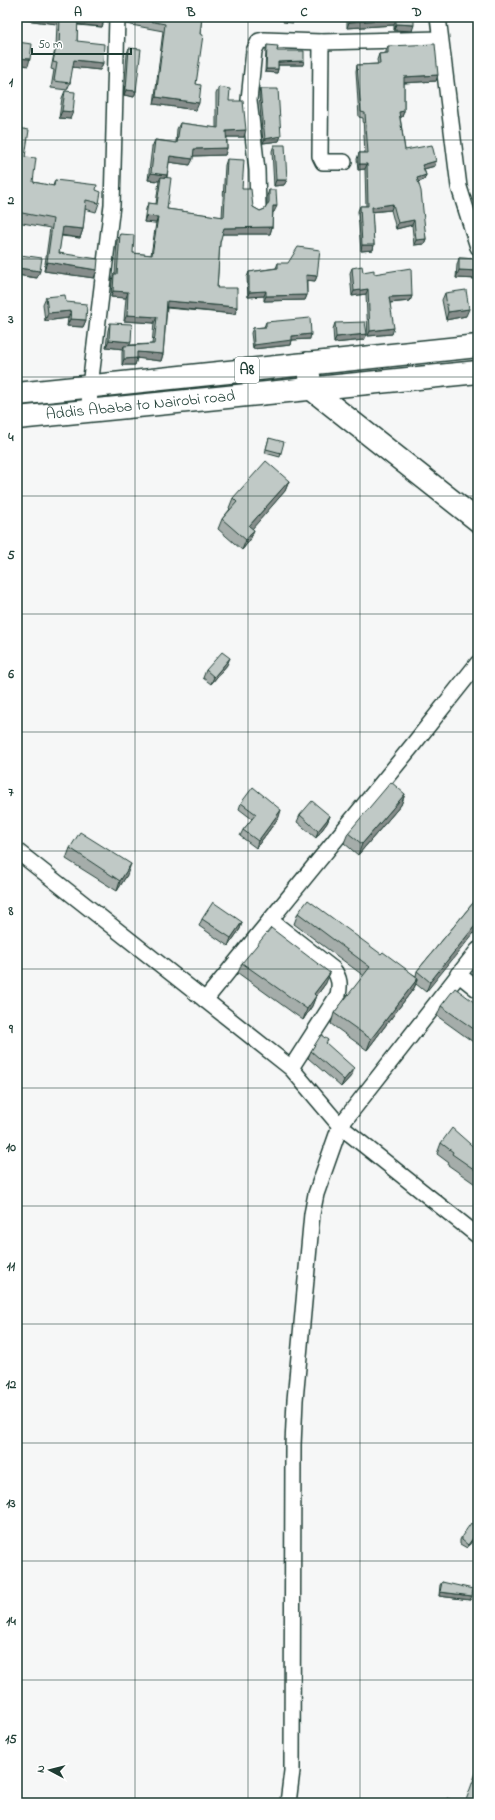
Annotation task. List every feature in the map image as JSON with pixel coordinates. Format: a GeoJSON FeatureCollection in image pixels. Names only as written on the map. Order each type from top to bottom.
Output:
{"type":"FeatureCollection","features":[{"type":"Feature","properties":{"kind":"highway","name":"Addis Ababa to Nairobi road"},"geometry":{"type":"LineString","coordinates":[[17,394],[478,346]]}},
{"type":"Feature","properties":{"kind":"highway","name":"Addis Ababa to Nairobi road"},"geometry":{"type":"LineString","coordinates":[[17,418],[478,372]]}},
{"type":"Feature","properties":{"kind":"main road"},"geometry":{"type":"LineString","coordinates":[[308,363],[311,389],[478,521]]}},
{"type":"Feature","properties":{"kind":"street"},"geometry":{"type":"LineString","coordinates":[[89,410],[90,386],[112,205],[117,17]]}},
{"type":"Feature","properties":{"kind":"street"},"geometry":{"type":"LineString","coordinates":[[438,17],[459,187],[478,247]]}},
{"type":"Feature","properties":{"kind":"street"},"geometry":{"type":"LineString","coordinates":[[258,208],[257,170],[249,100],[256,46],[259,41],[321,42],[440,39]]}},
{"type":"Feature","properties":{"kind":"street"},"geometry":{"type":"LineString","coordinates":[[321,42],[320,156],[323,162],[344,162]]}},
{"type":"Feature","properties":{"kind":"street"},"geometry":{"type":"LineString","coordinates":[[205,1000],[478,663]]}},
{"type":"Feature","properties":{"kind":"street"},"geometry":{"type":"LineString","coordinates":[[17,851],[120,935],[291,1068],[340,1126],[478,1236]]}},
{"type":"Feature","properties":{"kind":"street"},"geometry":{"type":"LineString","coordinates":[[270,920],[333,969],[338,975],[340,986],[338,995],[291,1068]]}},
{"type":"Feature","properties":{"kind":"street"},"geometry":{"type":"LineString","coordinates":[[288,1803],[292,1771],[293,1445],[295,1400],[312,1214],[316,1194],[340,1126],[478,950]]}},
{"type":"Feature","properties":{"kind":"street"},"geometry":{"type":"LineString","coordinates":[[458,974],[478,990]]}},
{"type":"Feature","properties":{"kind":"building"},"geometry":{"type":"Polygon","coordinates":[[[60,17],[78,17],[77,41],[104,44],[103,63],[74,60],[70,83],[54,81],[57,63],[53,62],[56,47],[59,47],[60,17]]]}},
{"type":"Feature","properties":{"kind":"building"},"geometry":{"type":"Polygon","coordinates":[[[78,17],[105,17],[104,20],[78,17]]]}},
{"type":"Feature","properties":{"kind":"building"},"geometry":{"type":"Polygon","coordinates":[[[128,17],[202,17],[200,34],[203,35],[196,84],[201,85],[199,103],[156,97],[165,24],[128,17]]]}},
{"type":"Feature","properties":{"kind":"building"},"geometry":{"type":"Polygon","coordinates":[[[349,17],[414,17],[414,25],[396,24],[396,19],[349,22],[349,17]]]}},
{"type":"Feature","properties":{"kind":"building"},"geometry":{"type":"Polygon","coordinates":[[[17,42],[32,44],[30,59],[17,58],[17,42]]]}},
{"type":"Feature","properties":{"kind":"building"},"geometry":{"type":"Polygon","coordinates":[[[435,44],[438,75],[404,77],[404,111],[399,112],[405,150],[432,145],[436,161],[422,165],[426,175],[417,178],[421,191],[426,239],[416,240],[414,220],[398,223],[393,204],[372,207],[374,245],[362,245],[360,206],[368,206],[367,164],[359,164],[359,153],[368,153],[365,113],[361,112],[357,65],[380,64],[379,54],[388,53],[388,46],[435,44]]]}},
{"type":"Feature","properties":{"kind":"building"},"geometry":{"type":"Polygon","coordinates":[[[267,45],[278,46],[277,51],[304,51],[304,61],[278,62],[278,69],[266,69],[267,45]]]}},
{"type":"Feature","properties":{"kind":"building"},"geometry":{"type":"Polygon","coordinates":[[[129,48],[141,49],[136,91],[126,90],[129,48]]]}},
{"type":"Feature","properties":{"kind":"building"},"geometry":{"type":"Polygon","coordinates":[[[219,87],[230,89],[229,101],[243,101],[246,130],[226,131],[227,148],[194,149],[193,159],[170,156],[167,175],[151,173],[155,140],[177,143],[180,123],[218,128],[219,87]]]}},
{"type":"Feature","properties":{"kind":"building"},"geometry":{"type":"Polygon","coordinates":[[[260,89],[278,89],[281,136],[265,139],[260,89]]]}},
{"type":"Feature","properties":{"kind":"building"},"geometry":{"type":"Polygon","coordinates":[[[65,91],[75,92],[73,112],[62,111],[65,91]]]}},
{"type":"Feature","properties":{"kind":"building"},"geometry":{"type":"Polygon","coordinates":[[[19,128],[29,130],[25,157],[36,158],[33,182],[54,186],[55,180],[97,185],[96,190],[101,192],[99,203],[86,200],[83,229],[63,227],[59,253],[98,259],[97,270],[47,262],[53,219],[17,212],[17,138],[19,128]]]}},
{"type":"Feature","properties":{"kind":"building"},"geometry":{"type":"Polygon","coordinates":[[[274,145],[285,145],[287,180],[276,180],[274,145]]]}},
{"type":"Feature","properties":{"kind":"building"},"geometry":{"type":"Polygon","coordinates":[[[227,159],[244,160],[242,189],[251,189],[253,207],[260,211],[265,209],[269,202],[269,190],[276,190],[277,206],[273,206],[272,227],[224,228],[220,242],[217,288],[237,288],[237,307],[167,301],[163,354],[137,352],[137,358],[124,359],[124,346],[154,344],[157,317],[127,315],[128,292],[113,291],[114,274],[117,274],[120,234],[134,235],[133,253],[152,255],[158,217],[146,216],[148,203],[157,204],[161,177],[171,178],[167,209],[224,217],[227,159]]]}},
{"type":"Feature","properties":{"kind":"building"},"geometry":{"type":"Polygon","coordinates":[[[298,247],[320,250],[317,276],[306,275],[307,295],[266,296],[266,291],[249,292],[249,272],[278,268],[278,263],[288,263],[298,247]]]}},
{"type":"Feature","properties":{"kind":"building"},"geometry":{"type":"Polygon","coordinates":[[[20,255],[42,258],[40,271],[18,268],[20,255]]]}},
{"type":"Feature","properties":{"kind":"building"},"geometry":{"type":"Polygon","coordinates":[[[459,258],[478,259],[478,271],[459,270],[459,258]]]}},
{"type":"Feature","properties":{"kind":"building"},"geometry":{"type":"Polygon","coordinates":[[[362,266],[363,272],[374,270],[374,274],[411,268],[412,296],[389,297],[394,328],[370,331],[368,289],[354,291],[352,268],[362,266]]]}},
{"type":"Feature","properties":{"kind":"building"},"geometry":{"type":"Polygon","coordinates":[[[466,290],[469,309],[448,312],[445,293],[466,290]]]}},
{"type":"Feature","properties":{"kind":"building"},"geometry":{"type":"Polygon","coordinates":[[[65,295],[66,302],[87,304],[86,320],[70,319],[71,311],[48,313],[46,297],[65,295]]]}},
{"type":"Feature","properties":{"kind":"building"},"geometry":{"type":"Polygon","coordinates":[[[310,318],[311,334],[292,336],[292,340],[254,345],[253,328],[266,327],[266,322],[310,318]]]}},
{"type":"Feature","properties":{"kind":"building"},"geometry":{"type":"Polygon","coordinates":[[[365,322],[367,334],[336,337],[335,323],[365,322]]]}},
{"type":"Feature","properties":{"kind":"building"},"geometry":{"type":"Polygon","coordinates":[[[110,323],[132,324],[131,342],[109,340],[110,323]]]}},
{"type":"Feature","properties":{"kind":"building"},"geometry":{"type":"Polygon","coordinates":[[[269,438],[284,442],[281,453],[266,449],[269,438]]]}},
{"type":"Feature","properties":{"kind":"building"},"geometry":{"type":"Polygon","coordinates":[[[266,461],[289,481],[249,526],[254,530],[246,540],[222,519],[237,502],[233,498],[266,461]]]}},
{"type":"Feature","properties":{"kind":"building"},"geometry":{"type":"Polygon","coordinates":[[[222,652],[230,658],[214,677],[206,670],[222,652]]]}},
{"type":"Feature","properties":{"kind":"building"},"geometry":{"type":"Polygon","coordinates":[[[391,782],[405,794],[362,844],[348,833],[391,782]]]}},
{"type":"Feature","properties":{"kind":"building"},"geometry":{"type":"Polygon","coordinates":[[[253,787],[281,810],[258,841],[243,830],[256,814],[241,803],[253,787]]]}},
{"type":"Feature","properties":{"kind":"building"},"geometry":{"type":"Polygon","coordinates":[[[312,801],[330,816],[318,831],[300,815],[312,801]]]}},
{"type":"Feature","properties":{"kind":"building"},"geometry":{"type":"Polygon","coordinates":[[[80,832],[131,864],[120,881],[70,848],[80,832]]]}},
{"type":"Feature","properties":{"kind":"building"},"geometry":{"type":"Polygon","coordinates":[[[478,897],[478,922],[430,982],[417,971],[478,897]]]}},
{"type":"Feature","properties":{"kind":"building"},"geometry":{"type":"Polygon","coordinates":[[[308,900],[381,954],[383,952],[418,978],[371,1039],[334,1013],[370,967],[298,913],[308,900]]]}},
{"type":"Feature","properties":{"kind":"building"},"geometry":{"type":"Polygon","coordinates":[[[213,902],[242,922],[231,938],[202,919],[213,902]]]}},
{"type":"Feature","properties":{"kind":"building"},"geometry":{"type":"Polygon","coordinates":[[[271,928],[330,973],[314,994],[316,996],[307,1009],[242,963],[271,928]]]}},
{"type":"Feature","properties":{"kind":"building"},"geometry":{"type":"Polygon","coordinates":[[[455,988],[478,1005],[478,1032],[441,1006],[455,988]]]}},
{"type":"Feature","properties":{"kind":"building"},"geometry":{"type":"Polygon","coordinates":[[[321,1035],[328,1040],[326,1043],[354,1068],[344,1080],[311,1051],[321,1035]]]}},
{"type":"Feature","properties":{"kind":"building"},"geometry":{"type":"Polygon","coordinates":[[[452,1128],[478,1151],[478,1172],[452,1154],[453,1152],[441,1143],[452,1128]]]}},
{"type":"Feature","properties":{"kind":"building"},"geometry":{"type":"Polygon","coordinates":[[[471,1523],[478,1529],[478,1531],[468,1545],[462,1540],[462,1536],[471,1523]]]}},
{"type":"Feature","properties":{"kind":"building"},"geometry":{"type":"Polygon","coordinates":[[[442,1582],[473,1589],[472,1596],[440,1592],[442,1582]]]}},
{"type":"Feature","properties":{"kind":"building"},"geometry":{"type":"Polygon","coordinates":[[[477,1770],[478,1803],[465,1803],[477,1770]]]}},
{"type":"Feature","properties":{"kind":"building"},"geometry":{"type":"Polygon","coordinates":[[[447,1798],[461,1803],[445,1803],[447,1798]]]}}]}
